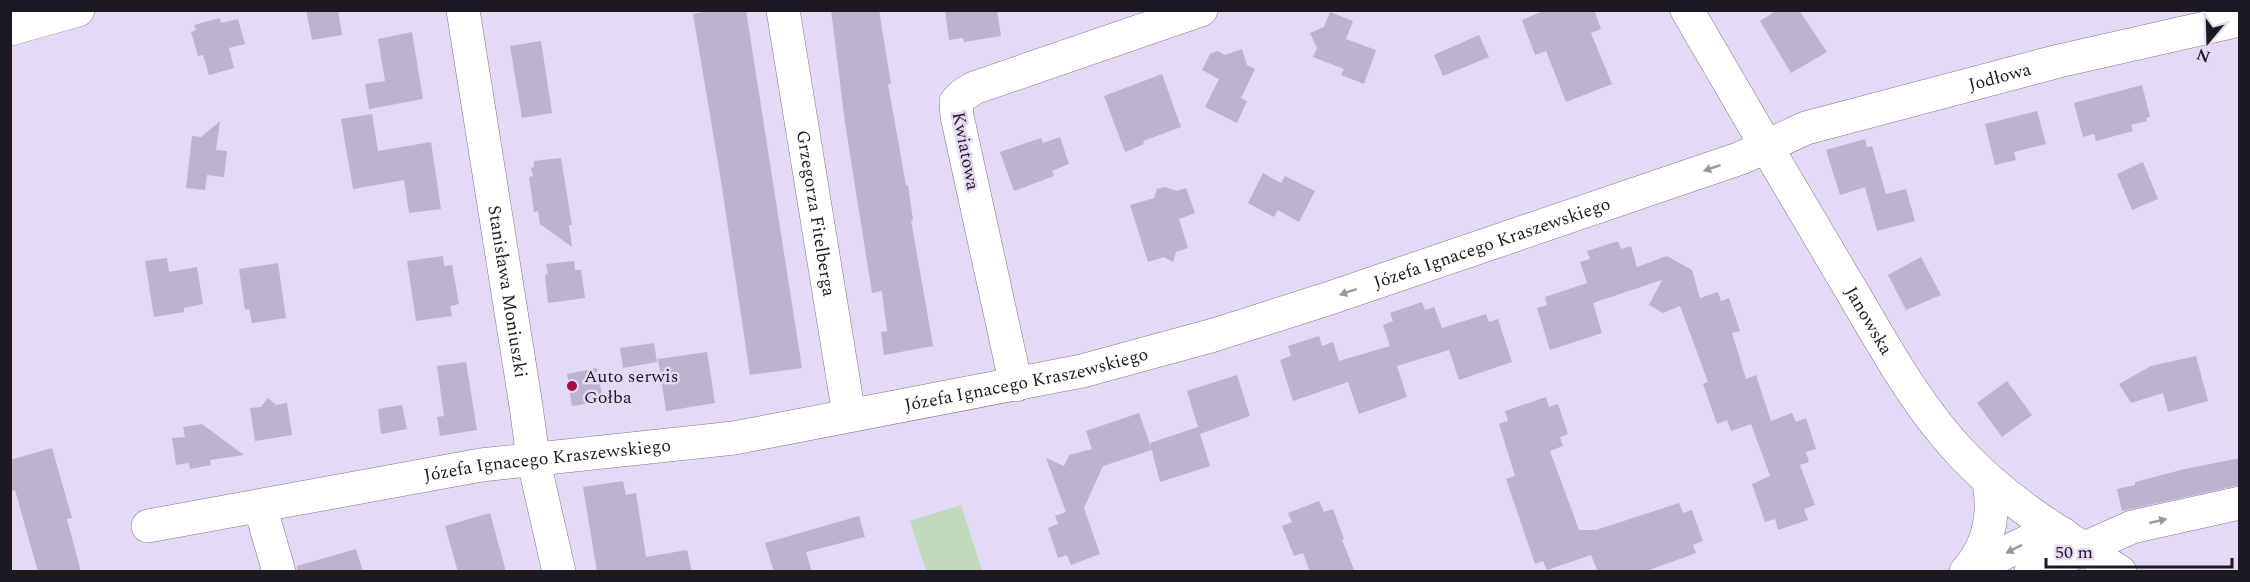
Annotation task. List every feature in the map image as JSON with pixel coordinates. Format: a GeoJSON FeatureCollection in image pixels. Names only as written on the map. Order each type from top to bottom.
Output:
{"type":"FeatureCollection","features":[{"type":"Feature","properties":{"kind":"street"},"geometry":{"type":"LineString","coordinates":[[10,29],[78,10]]}},
{"type":"Feature","properties":{"kind":"street","name":"Stanisława Moniuszki"},"geometry":{"type":"LineString","coordinates":[[463,10],[526,406],[532,458],[559,572]]}},
{"type":"Feature","properties":{"kind":"street","name":"Grzegorza Fitelberga"},"geometry":{"type":"LineString","coordinates":[[783,10],[849,415]]}},
{"type":"Feature","properties":{"kind":"street","name":"Kwiatowa"},"geometry":{"type":"LineString","coordinates":[[1016,385],[957,116],[956,102],[974,88],[1200,10]]}},
{"type":"Feature","properties":{"kind":"street","name":"Janowska"},"geometry":{"type":"LineString","coordinates":[[1687,10],[1916,396],[1947,439],[1989,482],[2120,572]]}},
{"type":"Feature","properties":{"kind":"street","name":"Jodłowa"},"geometry":{"type":"LineString","coordinates":[[1766,145],[1806,128],[2003,76],[2240,20]]}},
{"type":"Feature","properties":{"kind":"street","name":"Józefa Ignacego Kraszewskiego"},"geometry":{"type":"LineString","coordinates":[[148,526],[481,465],[734,438],[783,430],[849,415],[1082,371],[1214,335],[1330,298],[1719,166],[1766,145]]}},
{"type":"Feature","properties":{"kind":"street"},"geometry":{"type":"LineString","coordinates":[[1967,571],[1985,546],[1992,509],[1989,482]]}},
{"type":"Feature","properties":{"kind":"street"},"geometry":{"type":"LineString","coordinates":[[1967,571],[2031,540],[2073,541],[2240,503]]}},
{"type":"Feature","properties":{"kind":"street"},"geometry":{"type":"LineString","coordinates":[[260,506],[279,572]]}},
{"type":"Feature","properties":{"kind":"street"},"geometry":{"type":"LineString","coordinates":[[2031,572],[2073,541]]}},
{"type":"Feature","properties":{"kind":"green space"},"geometry":{"type":"Polygon","coordinates":[[[961,505],[982,571],[926,571],[910,521],[961,505]]]}},
{"type":"Feature","properties":{"kind":"building"},"geometry":{"type":"Polygon","coordinates":[[[306,10],[338,10],[342,35],[312,40],[306,10]]]}},
{"type":"Feature","properties":{"kind":"building"},"geometry":{"type":"Polygon","coordinates":[[[712,10],[746,10],[802,368],[750,375],[693,14],[712,10]]]}},
{"type":"Feature","properties":{"kind":"building"},"geometry":{"type":"Polygon","coordinates":[[[831,10],[879,10],[891,84],[888,84],[906,185],[908,185],[913,220],[911,220],[933,346],[884,355],[881,332],[887,331],[882,291],[872,293],[845,123],[831,10]]]}},
{"type":"Feature","properties":{"kind":"building"},"geometry":{"type":"Polygon","coordinates":[[[945,10],[997,10],[1001,36],[964,42],[963,38],[949,40],[945,10]]]}},
{"type":"Feature","properties":{"kind":"building"},"geometry":{"type":"Polygon","coordinates":[[[1545,10],[1594,10],[1601,29],[1591,33],[1612,84],[1566,102],[1546,51],[1535,55],[1522,20],[1545,10]]]}},
{"type":"Feature","properties":{"kind":"building"},"geometry":{"type":"Polygon","coordinates":[[[1777,10],[1799,10],[1827,52],[1791,73],[1760,21],[1777,10]]]}},
{"type":"Feature","properties":{"kind":"building"},"geometry":{"type":"Polygon","coordinates":[[[1330,12],[1353,21],[1346,39],[1376,50],[1364,84],[1341,75],[1344,69],[1313,57],[1317,48],[1310,33],[1324,27],[1330,12]]]}},
{"type":"Feature","properties":{"kind":"building"},"geometry":{"type":"Polygon","coordinates":[[[220,18],[221,23],[238,19],[245,44],[229,48],[234,68],[209,75],[203,55],[198,56],[191,32],[196,30],[194,25],[220,18]]]}},
{"type":"Feature","properties":{"kind":"building"},"geometry":{"type":"Polygon","coordinates":[[[412,32],[423,99],[369,109],[365,84],[385,81],[378,39],[412,32]]]}},
{"type":"Feature","properties":{"kind":"building"},"geometry":{"type":"Polygon","coordinates":[[[1479,35],[1489,57],[1443,76],[1434,55],[1479,35]]]}},
{"type":"Feature","properties":{"kind":"building"},"geometry":{"type":"Polygon","coordinates":[[[541,41],[552,113],[522,118],[510,46],[541,41]]]}},
{"type":"Feature","properties":{"kind":"building"},"geometry":{"type":"Polygon","coordinates":[[[1242,49],[1247,65],[1255,69],[1241,98],[1247,101],[1237,123],[1205,107],[1219,79],[1202,70],[1210,54],[1218,51],[1225,55],[1242,49]]]}},
{"type":"Feature","properties":{"kind":"building"},"geometry":{"type":"Polygon","coordinates":[[[1162,74],[1181,127],[1143,141],[1144,144],[1125,152],[1104,96],[1162,74]]]}},
{"type":"Feature","properties":{"kind":"building"},"geometry":{"type":"Polygon","coordinates":[[[2142,85],[2150,117],[2146,118],[2147,121],[2131,125],[2133,131],[2096,141],[2094,134],[2083,137],[2074,103],[2142,85]]]}},
{"type":"Feature","properties":{"kind":"building"},"geometry":{"type":"Polygon","coordinates":[[[2037,111],[2046,144],[2014,152],[2016,160],[1995,165],[1985,124],[2037,111]]]}},
{"type":"Feature","properties":{"kind":"building"},"geometry":{"type":"Polygon","coordinates":[[[372,114],[378,151],[431,142],[441,209],[409,213],[404,180],[353,189],[341,119],[372,114]]]}},
{"type":"Feature","properties":{"kind":"building"},"geometry":{"type":"Polygon","coordinates":[[[220,121],[216,150],[227,151],[224,177],[207,175],[205,190],[186,188],[192,136],[201,137],[220,121]]]}},
{"type":"Feature","properties":{"kind":"building"},"geometry":{"type":"Polygon","coordinates":[[[1060,137],[1069,164],[1052,171],[1054,176],[1014,191],[1000,152],[1041,138],[1043,143],[1060,137]]]}},
{"type":"Feature","properties":{"kind":"building"},"geometry":{"type":"Polygon","coordinates":[[[1865,139],[1867,147],[1872,146],[1886,194],[1906,189],[1915,221],[1877,231],[1865,187],[1840,195],[1826,150],[1865,139]]]}},
{"type":"Feature","properties":{"kind":"building"},"geometry":{"type":"Polygon","coordinates":[[[561,158],[572,225],[569,225],[572,247],[540,224],[538,211],[534,212],[529,177],[533,176],[531,168],[534,167],[534,161],[561,158]]]}},
{"type":"Feature","properties":{"kind":"building"},"geometry":{"type":"Polygon","coordinates":[[[2143,162],[2158,199],[2132,210],[2117,174],[2143,162]]]}},
{"type":"Feature","properties":{"kind":"building"},"geometry":{"type":"Polygon","coordinates":[[[1263,173],[1281,183],[1285,176],[1315,191],[1299,222],[1278,210],[1274,217],[1248,203],[1263,173]]]}},
{"type":"Feature","properties":{"kind":"building"},"geometry":{"type":"Polygon","coordinates":[[[1165,187],[1177,191],[1186,188],[1195,213],[1179,219],[1188,248],[1176,252],[1173,262],[1164,257],[1148,262],[1130,205],[1154,198],[1157,189],[1165,187]]]}},
{"type":"Feature","properties":{"kind":"building"},"geometry":{"type":"Polygon","coordinates":[[[1618,241],[1621,249],[1631,246],[1637,267],[1667,256],[1692,270],[1700,298],[1718,292],[1721,301],[1729,298],[1740,331],[1732,333],[1746,379],[1756,375],[1771,421],[1792,413],[1796,422],[1806,418],[1816,449],[1806,452],[1809,462],[1800,465],[1815,505],[1804,509],[1808,520],[1778,530],[1775,519],[1765,522],[1752,484],[1770,476],[1751,424],[1731,431],[1727,420],[1717,424],[1703,384],[1708,382],[1680,306],[1663,313],[1649,305],[1662,280],[1593,303],[1602,333],[1550,350],[1537,308],[1547,305],[1545,297],[1587,283],[1580,262],[1590,259],[1587,251],[1618,241]]]}},
{"type":"Feature","properties":{"kind":"building"},"geometry":{"type":"Polygon","coordinates":[[[443,256],[444,266],[452,265],[459,304],[450,306],[452,316],[416,321],[407,261],[443,256]]]}},
{"type":"Feature","properties":{"kind":"building"},"geometry":{"type":"Polygon","coordinates":[[[1921,257],[1941,295],[1906,310],[1888,275],[1921,257]]]}},
{"type":"Feature","properties":{"kind":"building"},"geometry":{"type":"Polygon","coordinates":[[[167,258],[169,272],[197,267],[203,304],[184,308],[184,312],[154,317],[145,261],[167,258]]]}},
{"type":"Feature","properties":{"kind":"building"},"geometry":{"type":"Polygon","coordinates":[[[574,261],[575,270],[581,270],[585,298],[548,303],[546,264],[574,261]]]}},
{"type":"Feature","properties":{"kind":"building"},"geometry":{"type":"Polygon","coordinates":[[[278,263],[286,318],[252,323],[249,309],[245,310],[239,269],[278,263]]]}},
{"type":"Feature","properties":{"kind":"building"},"geometry":{"type":"Polygon","coordinates":[[[1422,302],[1425,310],[1434,307],[1442,328],[1486,314],[1489,322],[1498,319],[1512,362],[1459,380],[1449,350],[1397,366],[1407,397],[1359,414],[1348,382],[1293,401],[1280,360],[1291,356],[1288,346],[1319,336],[1322,346],[1333,342],[1339,361],[1390,346],[1383,325],[1393,321],[1390,313],[1422,302]]]}},
{"type":"Feature","properties":{"kind":"building"},"geometry":{"type":"Polygon","coordinates":[[[654,343],[657,362],[623,368],[620,348],[654,343]]]}},
{"type":"Feature","properties":{"kind":"building"},"geometry":{"type":"Polygon","coordinates":[[[707,352],[715,403],[666,411],[658,359],[707,352]]]}},
{"type":"Feature","properties":{"kind":"building"},"geometry":{"type":"Polygon","coordinates":[[[2196,356],[2208,401],[2168,412],[2163,393],[2131,403],[2119,384],[2151,366],[2196,356]]]}},
{"type":"Feature","properties":{"kind":"building"},"geometry":{"type":"Polygon","coordinates":[[[466,362],[477,430],[440,436],[437,417],[444,416],[437,366],[466,362]]]}},
{"type":"Feature","properties":{"kind":"building"},"geometry":{"type":"Polygon","coordinates":[[[597,368],[603,401],[572,406],[567,374],[597,368]]]}},
{"type":"Feature","properties":{"kind":"building"},"geometry":{"type":"Polygon","coordinates":[[[1237,375],[1250,416],[1200,434],[1210,466],[1160,482],[1150,443],[1198,427],[1187,391],[1237,375]]]}},
{"type":"Feature","properties":{"kind":"building"},"geometry":{"type":"Polygon","coordinates":[[[2007,381],[2032,415],[2002,437],[1977,403],[2007,381]]]}},
{"type":"Feature","properties":{"kind":"building"},"geometry":{"type":"Polygon","coordinates":[[[1546,397],[1549,407],[1558,404],[1568,434],[1560,437],[1563,446],[1550,451],[1579,530],[1596,530],[1679,503],[1683,513],[1692,510],[1703,541],[1693,545],[1696,553],[1644,572],[1598,572],[1591,555],[1547,570],[1543,561],[1535,564],[1506,479],[1515,476],[1499,424],[1508,421],[1505,411],[1546,397]]]}},
{"type":"Feature","properties":{"kind":"building"},"geometry":{"type":"Polygon","coordinates":[[[268,398],[276,405],[287,403],[292,435],[255,441],[250,408],[261,407],[268,398]]]}},
{"type":"Feature","properties":{"kind":"building"},"geometry":{"type":"Polygon","coordinates":[[[402,405],[407,429],[381,434],[378,409],[402,405]]]}},
{"type":"Feature","properties":{"kind":"building"},"geometry":{"type":"Polygon","coordinates":[[[1139,413],[1152,450],[1103,466],[1084,508],[1100,554],[1071,565],[1067,555],[1058,558],[1048,528],[1058,524],[1055,516],[1066,512],[1046,458],[1064,466],[1069,455],[1092,449],[1086,431],[1139,413]]]}},
{"type":"Feature","properties":{"kind":"building"},"geometry":{"type":"Polygon","coordinates":[[[202,424],[244,455],[210,460],[211,465],[190,469],[189,463],[176,465],[172,438],[185,437],[183,427],[202,424]]]}},
{"type":"Feature","properties":{"kind":"building"},"geometry":{"type":"Polygon","coordinates":[[[52,448],[72,518],[67,519],[81,572],[38,572],[15,490],[10,491],[10,460],[52,448]]]}},
{"type":"Feature","properties":{"kind":"building"},"geometry":{"type":"Polygon","coordinates":[[[2240,458],[2240,485],[2122,511],[2117,489],[2185,469],[2240,458]]]}},
{"type":"Feature","properties":{"kind":"building"},"geometry":{"type":"Polygon","coordinates":[[[623,481],[626,495],[636,493],[646,557],[687,550],[692,572],[597,572],[583,487],[623,481]]]}},
{"type":"Feature","properties":{"kind":"building"},"geometry":{"type":"Polygon","coordinates":[[[1319,501],[1324,512],[1333,509],[1355,572],[1310,572],[1303,553],[1294,556],[1282,526],[1292,522],[1288,513],[1319,501]]]}},
{"type":"Feature","properties":{"kind":"building"},"geometry":{"type":"Polygon","coordinates":[[[490,513],[506,572],[458,572],[445,526],[490,513]]]}},
{"type":"Feature","properties":{"kind":"building"},"geometry":{"type":"Polygon","coordinates":[[[859,516],[865,537],[806,552],[812,572],[774,572],[765,543],[859,516]]]}},
{"type":"Feature","properties":{"kind":"building"},"geometry":{"type":"Polygon","coordinates":[[[356,549],[363,572],[297,572],[297,566],[356,549]]]}},
{"type":"Feature","properties":{"kind":"place","name":"Auto serwis Gołba"},"geometry":{"type":"Point","coordinates":[572,386]}}]}
